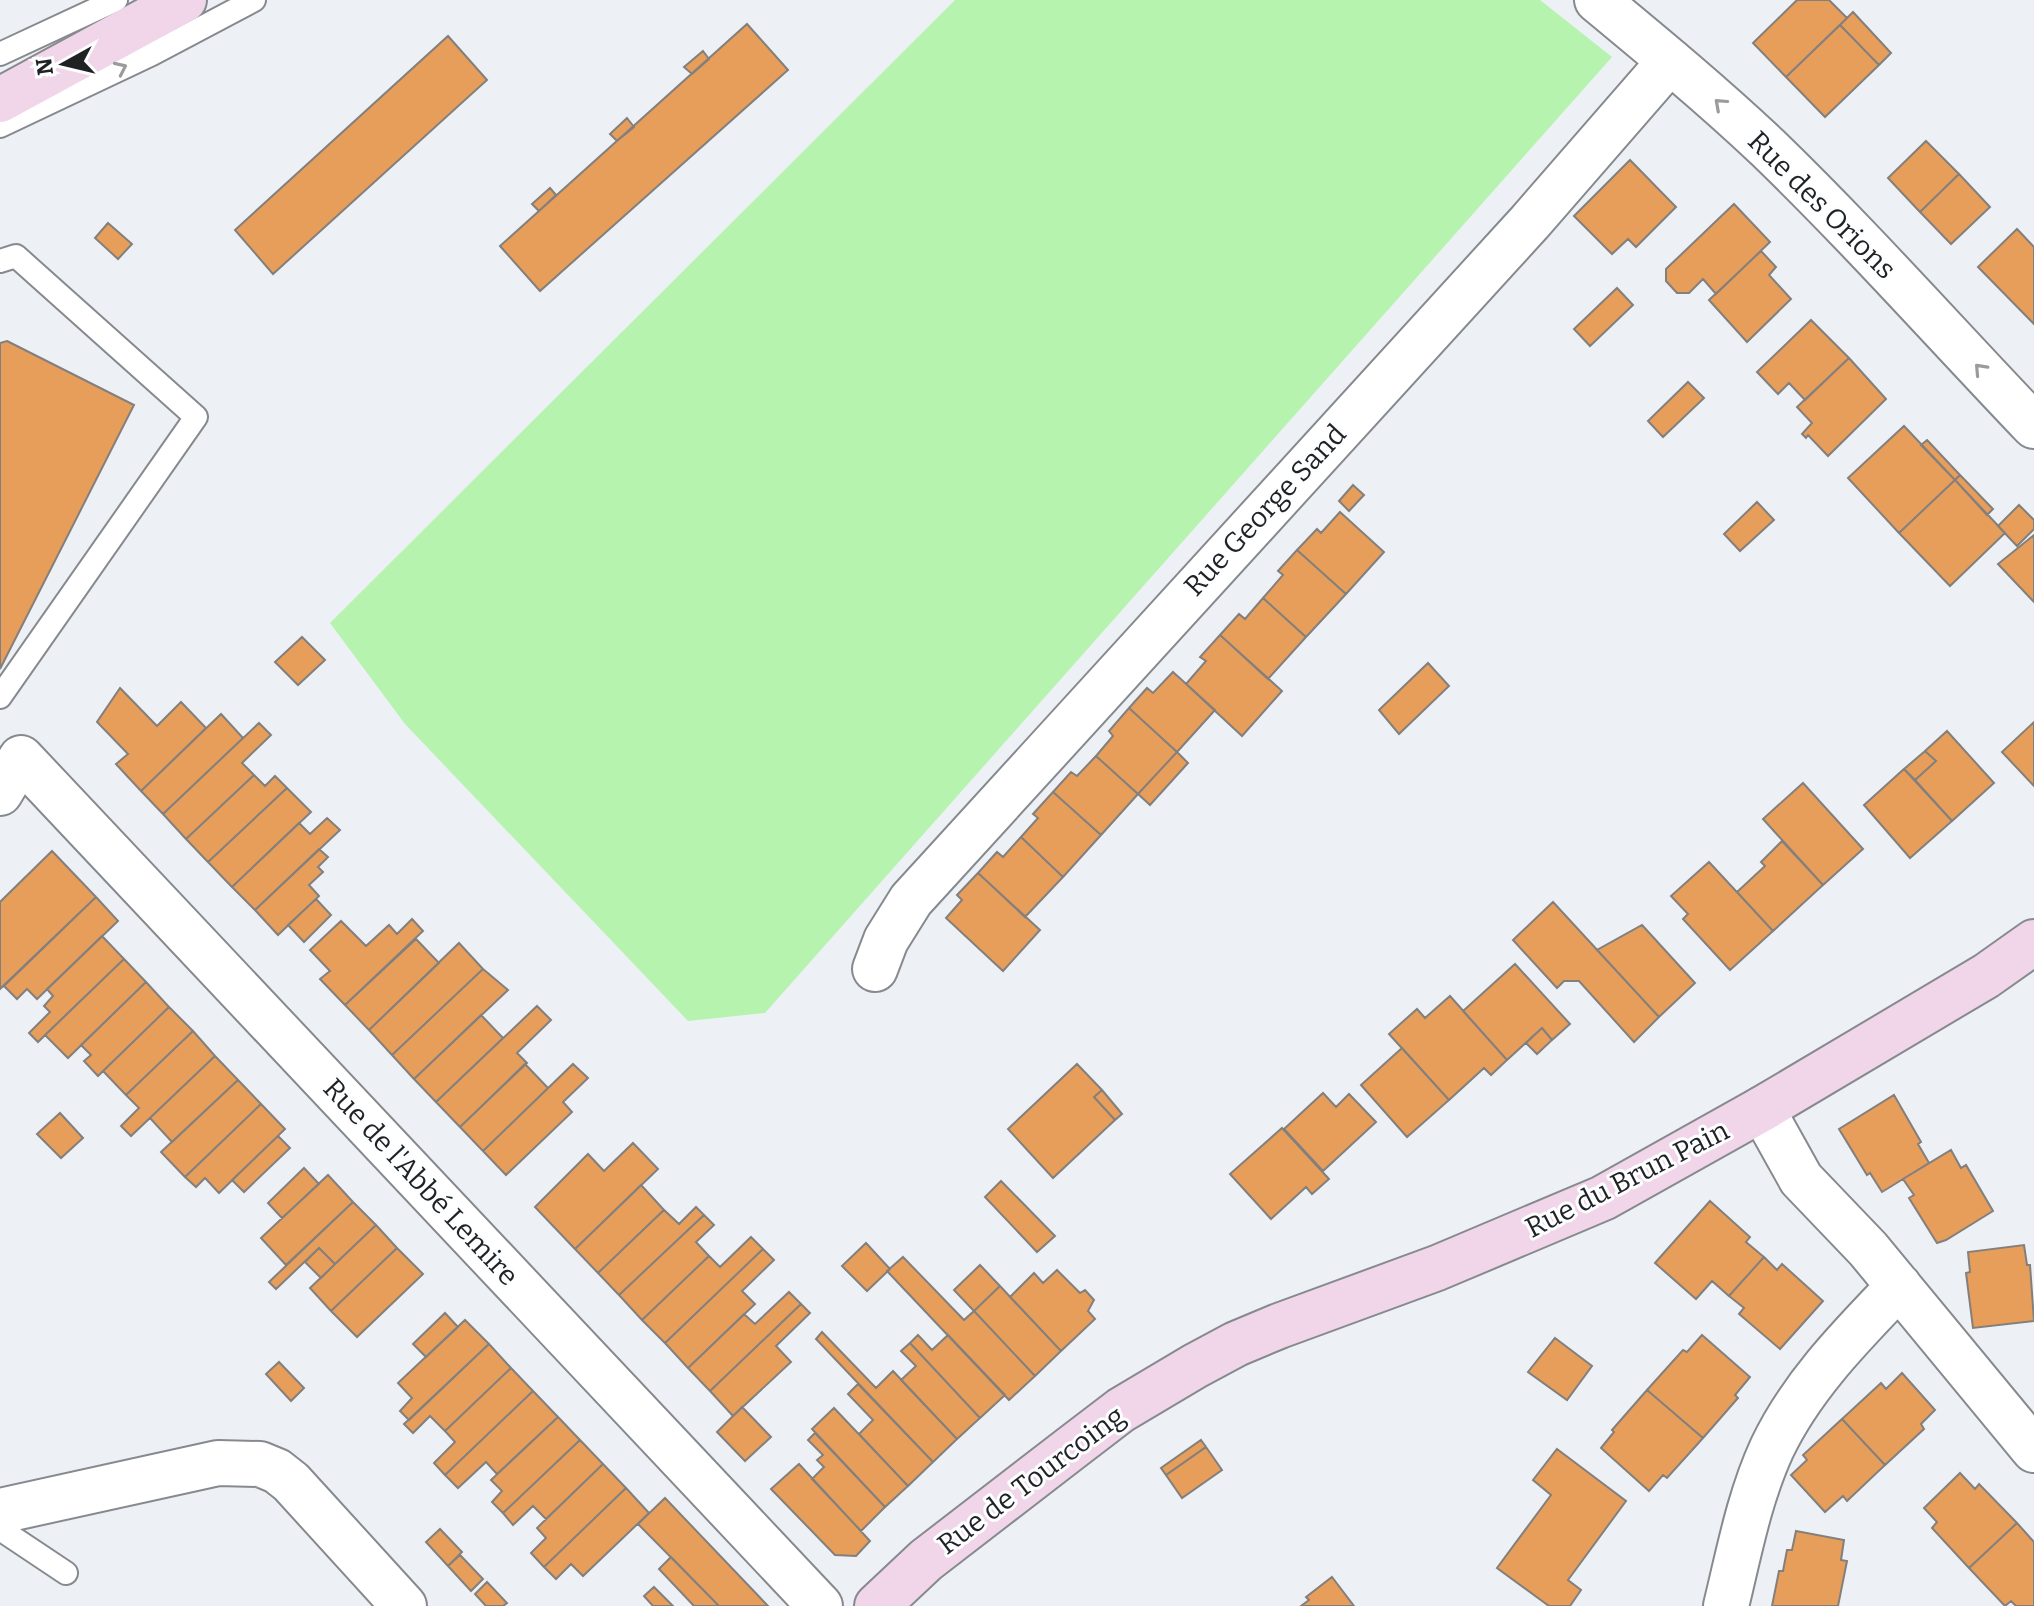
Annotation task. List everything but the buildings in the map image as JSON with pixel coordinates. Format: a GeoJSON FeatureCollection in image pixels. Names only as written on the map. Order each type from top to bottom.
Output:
{"type":"FeatureCollection","features":[{"type":"Feature","properties":{"kind":"main road"},"geometry":{"type":"LineString","coordinates":[[0,82],[115,18],[184,0]]}},
{"type":"Feature","properties":{"kind":"main road"},"geometry":{"type":"LineString","coordinates":[[0,100],[115,18]]}},
{"type":"Feature","properties":{"kind":"main road","name":"Rue du Brun Pain"},"geometry":{"type":"LineString","coordinates":[[1195,1366],[1279,1326],[1437,1268],[1589,1204],[1762,1109],[1986,976],[2034,942]]}},
{"type":"Feature","properties":{"kind":"main road","name":"Rue de Tourcoing"},"geometry":{"type":"LineString","coordinates":[[877,1606],[926,1560],[1121,1410],[1195,1366]]}},
{"type":"Feature","properties":{"kind":"street","name":"Rue des Orions"},"geometry":{"type":"LineString","coordinates":[[1597,0],[1766,146],[1839,218],[2034,426]]}},
{"type":"Feature","properties":{"kind":"street","name":"Rue George Sand"},"geometry":{"type":"LineString","coordinates":[[875,969],[886,940],[911,900],[1530,222],[1670,61]]}},
{"type":"Feature","properties":{"kind":"street","name":"Rue de l'Abbé Lemire"},"geometry":{"type":"LineString","coordinates":[[10,776],[820,1606]]}},
{"type":"Feature","properties":{"kind":"street"},"geometry":{"type":"LineString","coordinates":[[1762,1109],[1801,1179],[1868,1249],[2034,1450]]}},
{"type":"Feature","properties":{"kind":"street"},"geometry":{"type":"LineString","coordinates":[[1726,1606],[1743,1534],[1773,1447],[1817,1376],[1899,1286]]}},
{"type":"Feature","properties":{"kind":"street"},"geometry":{"type":"LineString","coordinates":[[0,1511],[218,1463],[260,1464],[277,1471],[291,1482],[404,1606]]}},
{"type":"Feature","properties":{"kind":"lane"},"geometry":{"type":"LineString","coordinates":[[0,126],[152,54],[254,0]]}},
{"type":"Feature","properties":{"kind":"lane"},"geometry":{"type":"LineString","coordinates":[[0,54],[115,18]]}},
{"type":"Feature","properties":{"kind":"lane"},"geometry":{"type":"LineString","coordinates":[[0,261],[16,256],[196,417],[0,697]]}},
{"type":"Feature","properties":{"kind":"lane"},"geometry":{"type":"LineString","coordinates":[[0,1529],[66,1573]]}},
{"type":"Feature","properties":{"kind":"green space"},"geometry":{"type":"Polygon","coordinates":[[[955,0],[1540,0],[1612,57],[765,1013],[688,1021],[405,724],[330,623],[955,0]]]}}]}
